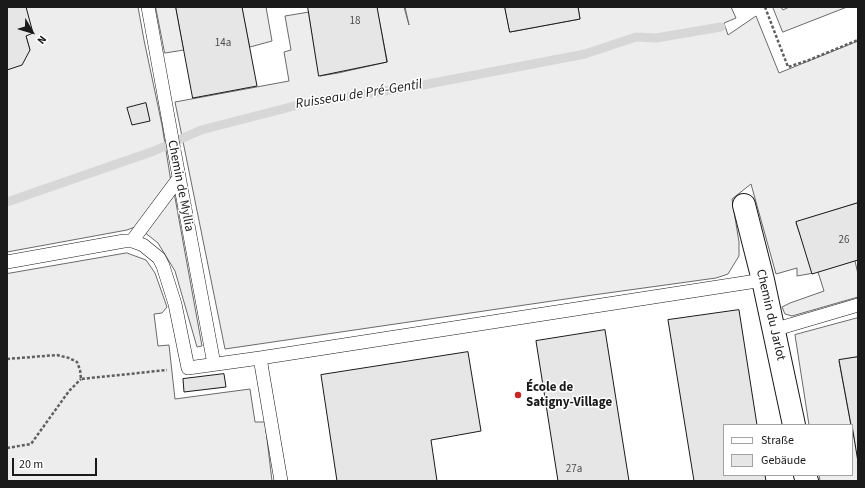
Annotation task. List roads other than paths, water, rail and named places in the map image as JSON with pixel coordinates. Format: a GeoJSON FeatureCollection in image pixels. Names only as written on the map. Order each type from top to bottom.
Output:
{"type":"FeatureCollection","features":[{"type":"Feature","properties":{"kind":"street","name":"Chemin du Jarlot"},"geometry":{"type":"LineString","coordinates":[[744,205],[763,280],[794,424]]}},
{"type":"Feature","properties":{"kind":"lane","name":"Chemin de Myllia"},"geometry":{"type":"LineString","coordinates":[[148,7],[214,364]]}},
{"type":"Feature","properties":{"kind":"lane"},"geometry":{"type":"LineString","coordinates":[[132,241],[179,178]]}},
{"type":"Feature","properties":{"kind":"lane"},"geometry":{"type":"LineString","coordinates":[[7,262],[116,243],[132,241],[143,245],[159,258],[163,266],[175,304],[188,368],[763,280]]}},
{"type":"Feature","properties":{"kind":"lane"},"geometry":{"type":"LineString","coordinates":[[773,330],[858,305]]}},
{"type":"Feature","properties":{"kind":"lane"},"geometry":{"type":"LineString","coordinates":[[260,358],[281,481]]}},
{"type":"Feature","properties":{"kind":"waterway","name":"Ruisseau de Pré-Gentil"},"geometry":{"type":"LineString","coordinates":[[7,202],[154,151],[201,130],[306,103],[423,85],[585,54],[636,37],[656,38],[721,27]]}},
{"type":"Feature","properties":{"kind":"place","name":"École de Satigny-Village"},"geometry":{"type":"Point","coordinates":[518,395]}}]}
